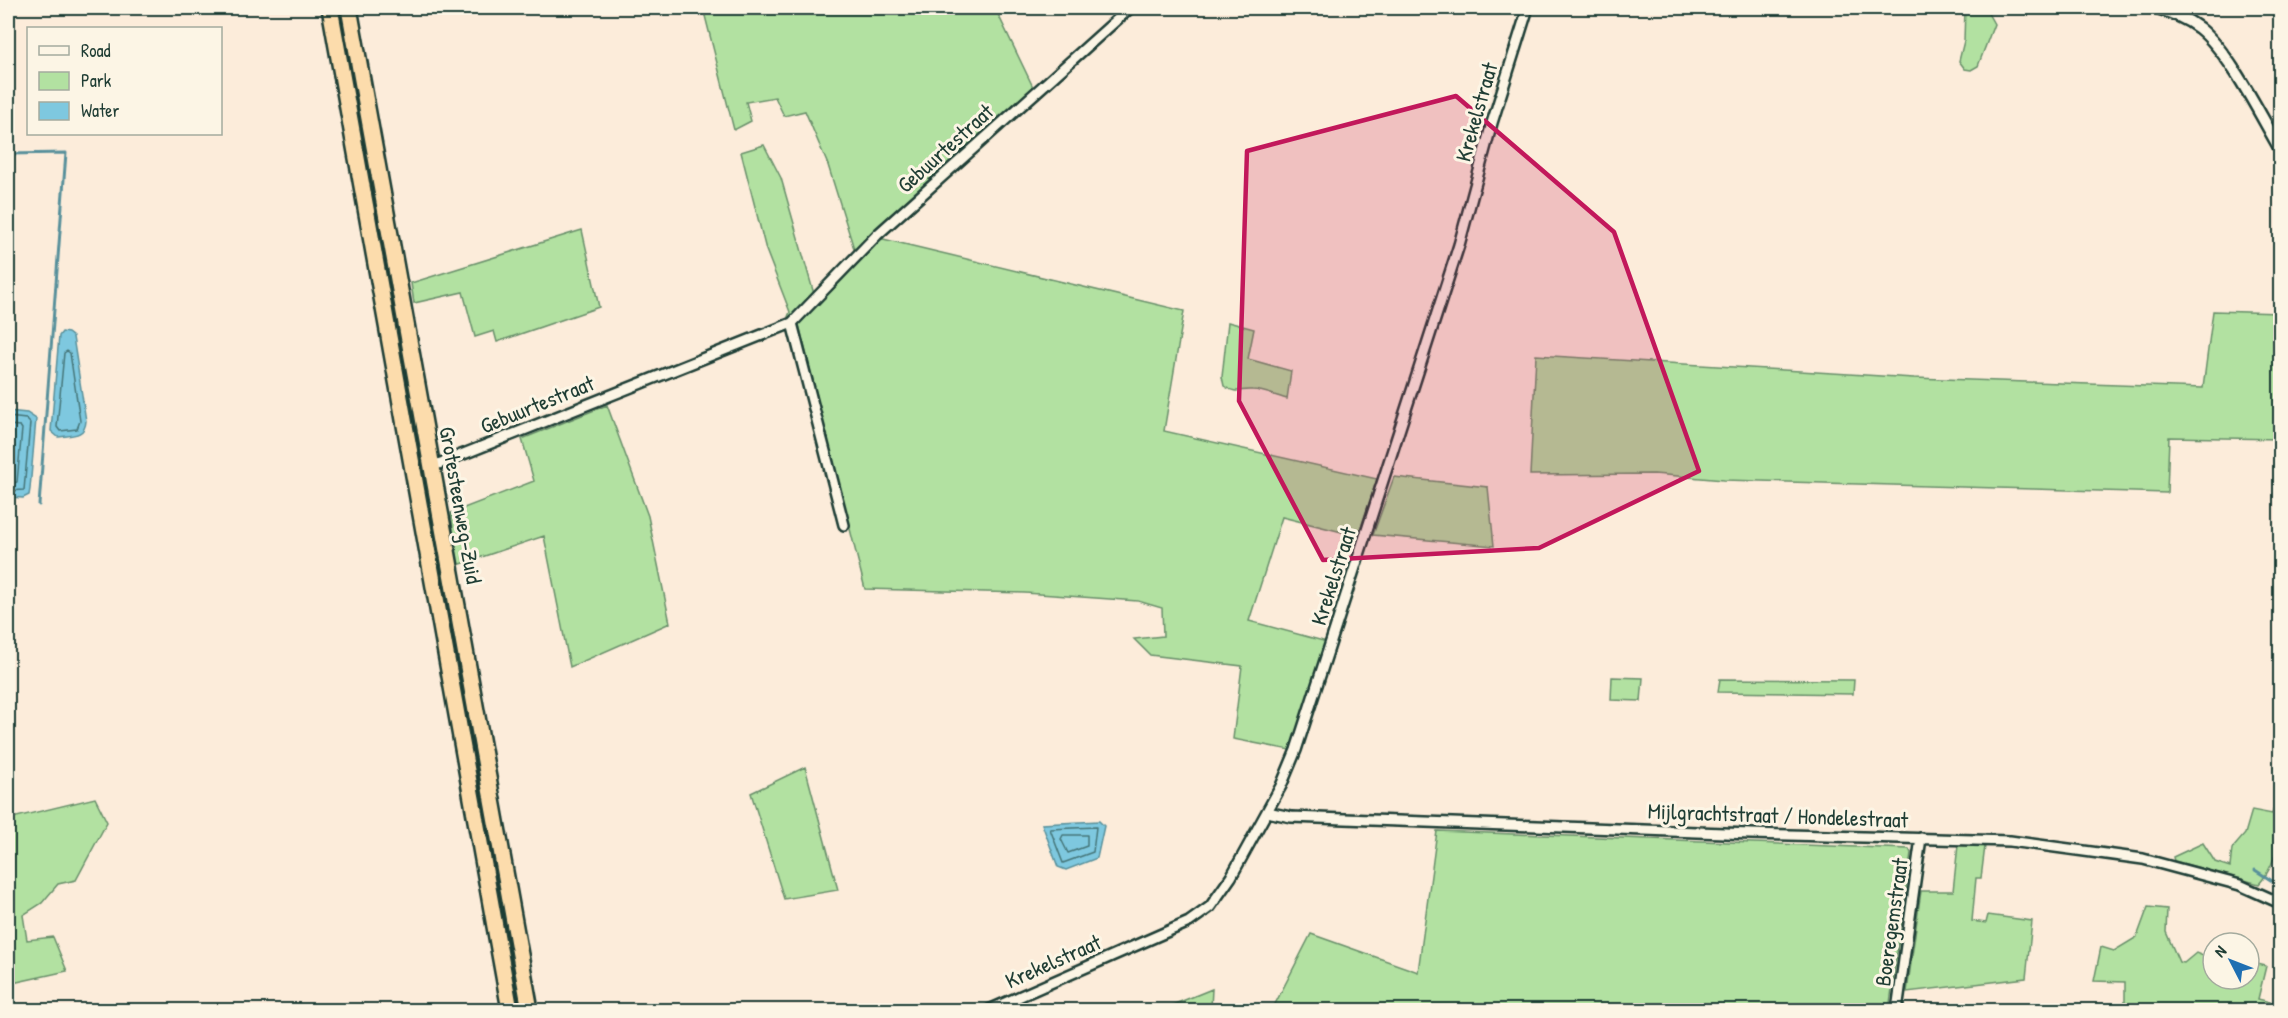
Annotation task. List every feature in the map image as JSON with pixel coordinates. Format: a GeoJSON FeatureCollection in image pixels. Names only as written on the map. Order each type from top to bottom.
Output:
{"type":"FeatureCollection","features":[{"type":"Feature","properties":{"kind":"highway","name":"Grotesteenweg-Zuid"},"geometry":{"type":"LineString","coordinates":[[330,8],[510,1011]]}},
{"type":"Feature","properties":{"kind":"highway","name":"Grotesteenweg-Zuid"},"geometry":{"type":"LineString","coordinates":[[349,8],[530,1011]]}},
{"type":"Feature","properties":{"kind":"street","name":"Gebuurtestraat"},"geometry":{"type":"LineString","coordinates":[[431,467],[792,323],[877,235],[1130,8]]}},
{"type":"Feature","properties":{"kind":"street","name":"Krekelstraat"},"geometry":{"type":"LineString","coordinates":[[989,1011],[1189,922],[1210,907],[1231,877],[1268,812],[1299,740],[1410,402],[1460,245],[1492,123],[1528,8]]}},
{"type":"Feature","properties":{"kind":"street"},"geometry":{"type":"LineString","coordinates":[[2157,8],[2190,21],[2222,53],[2280,149]]}},
{"type":"Feature","properties":{"kind":"street"},"geometry":{"type":"LineString","coordinates":[[792,323],[844,525]]}},
{"type":"Feature","properties":{"kind":"street","name":"Mijlgrachtstraat / Hondelestraat"},"geometry":{"type":"LineString","coordinates":[[1268,812],[1291,817],[1411,822],[2010,841],[2118,854],[2240,885],[2280,903]]}},
{"type":"Feature","properties":{"kind":"street","name":"Boeregemstraat"},"geometry":{"type":"LineString","coordinates":[[1898,1011],[1921,838]]}},
{"type":"Feature","properties":{"kind":"highlighted area"},"geometry":{"type":"Polygon","coordinates":[[[1456,96],[1614,232],[1699,471],[1539,548],[1323,560],[1239,401],[1247,151],[1456,96]]]}},
{"type":"Feature","properties":{"kind":"green space"},"geometry":{"type":"Polygon","coordinates":[[[703,8],[995,8],[1034,89],[855,252],[828,165],[805,111],[784,116],[775,97],[746,102],[751,121],[734,130],[703,8]]]}},
{"type":"Feature","properties":{"kind":"green space"},"geometry":{"type":"Polygon","coordinates":[[[1965,8],[1985,8],[1994,24],[1978,66],[1971,70],[1965,69],[1959,61],[1964,41],[1965,8]]]}},
{"type":"Feature","properties":{"kind":"green space"},"geometry":{"type":"Polygon","coordinates":[[[764,145],[781,178],[814,294],[790,318],[788,317],[790,312],[766,250],[741,152],[764,145]]]}},
{"type":"Feature","properties":{"kind":"green space"},"geometry":{"type":"Polygon","coordinates":[[[582,230],[599,307],[497,342],[494,331],[475,337],[463,292],[414,303],[411,283],[582,230]]]}},
{"type":"Feature","properties":{"kind":"green space"},"geometry":{"type":"Polygon","coordinates":[[[879,238],[1184,311],[1164,431],[1377,479],[1358,536],[1282,517],[1249,621],[1327,642],[1290,750],[1233,739],[1242,666],[1150,655],[1134,639],[1163,636],[1162,608],[1138,601],[1025,593],[865,589],[798,321],[879,238]]]}},
{"type":"Feature","properties":{"kind":"green space"},"geometry":{"type":"Polygon","coordinates":[[[2213,311],[2280,313],[2280,439],[2169,437],[2167,493],[1724,480],[1654,474],[1530,475],[1536,355],[1914,378],[2203,388],[2213,311]]]}},
{"type":"Feature","properties":{"kind":"green space"},"geometry":{"type":"Polygon","coordinates":[[[1228,322],[1254,329],[1248,359],[1291,371],[1287,399],[1256,390],[1235,391],[1224,386],[1222,377],[1228,322]]]}},
{"type":"Feature","properties":{"kind":"green space"},"geometry":{"type":"Polygon","coordinates":[[[607,405],[648,516],[670,623],[570,667],[544,536],[458,565],[451,513],[534,481],[522,439],[607,405]]]}},
{"type":"Feature","properties":{"kind":"green space"},"geometry":{"type":"Polygon","coordinates":[[[1394,477],[1488,487],[1494,546],[1373,535],[1394,477]]]}},
{"type":"Feature","properties":{"kind":"green space"},"geometry":{"type":"Polygon","coordinates":[[[1612,677],[1643,678],[1641,701],[1611,700],[1612,677]]]}},
{"type":"Feature","properties":{"kind":"green space"},"geometry":{"type":"Polygon","coordinates":[[[1720,679],[1854,680],[1853,694],[1718,692],[1720,679]]]}},
{"type":"Feature","properties":{"kind":"green space"},"geometry":{"type":"Polygon","coordinates":[[[805,767],[838,890],[784,899],[751,793],[805,767]]]}},
{"type":"Feature","properties":{"kind":"green space"},"geometry":{"type":"Polygon","coordinates":[[[2280,789],[2280,827],[2276,851],[2267,874],[2259,884],[2174,861],[2173,857],[2203,843],[2215,862],[2230,867],[2232,849],[2245,834],[2252,810],[2272,814],[2280,789]]]}},
{"type":"Feature","properties":{"kind":"green space"},"geometry":{"type":"Polygon","coordinates":[[[95,798],[107,822],[76,880],[58,884],[42,903],[23,915],[27,940],[53,937],[67,971],[8,984],[8,819],[95,798]]]}},
{"type":"Feature","properties":{"kind":"green space"},"geometry":{"type":"Polygon","coordinates":[[[1437,831],[1909,849],[1911,853],[1889,1010],[1272,1010],[1311,934],[1418,972],[1437,831]]]}},
{"type":"Feature","properties":{"kind":"green space"},"geometry":{"type":"Polygon","coordinates":[[[1958,845],[1985,846],[1981,878],[1976,878],[1972,921],[1986,923],[1988,915],[2032,921],[2026,978],[1907,992],[1921,891],[1953,891],[1958,845]]]}},
{"type":"Feature","properties":{"kind":"green space"},"geometry":{"type":"Polygon","coordinates":[[[2148,907],[2167,909],[2166,932],[2179,962],[2184,963],[2196,953],[2201,955],[2201,991],[2260,991],[2258,999],[2270,1002],[2269,1010],[2125,1010],[2125,982],[2094,981],[2101,947],[2114,951],[2137,937],[2148,907]]]}},
{"type":"Feature","properties":{"kind":"green space"},"geometry":{"type":"Polygon","coordinates":[[[2261,965],[2266,966],[2261,987],[2261,965]]]}},
{"type":"Feature","properties":{"kind":"green space"},"geometry":{"type":"Polygon","coordinates":[[[1212,989],[1211,1008],[1215,1010],[1160,1010],[1212,989]]]}},
{"type":"Feature","properties":{"kind":"water"},"geometry":{"type":"Polygon","coordinates":[[[62,332],[73,337],[86,421],[80,433],[58,437],[51,431],[59,336],[62,332]]]}},
{"type":"Feature","properties":{"kind":"water"},"geometry":{"type":"Polygon","coordinates":[[[8,411],[27,413],[36,419],[30,489],[29,495],[23,498],[8,497],[8,411]]]}},
{"type":"Feature","properties":{"kind":"water"},"geometry":{"type":"Polygon","coordinates":[[[1099,821],[1104,826],[1097,858],[1066,870],[1058,867],[1042,824],[1099,821]]]}},
{"type":"Feature","properties":{"kind":"waterway"},"geometry":{"type":"LineString","coordinates":[[8,154],[66,153],[39,505]]}},
{"type":"Feature","properties":{"kind":"waterway"},"geometry":{"type":"LineString","coordinates":[[2255,870],[2280,886]]}}]}
